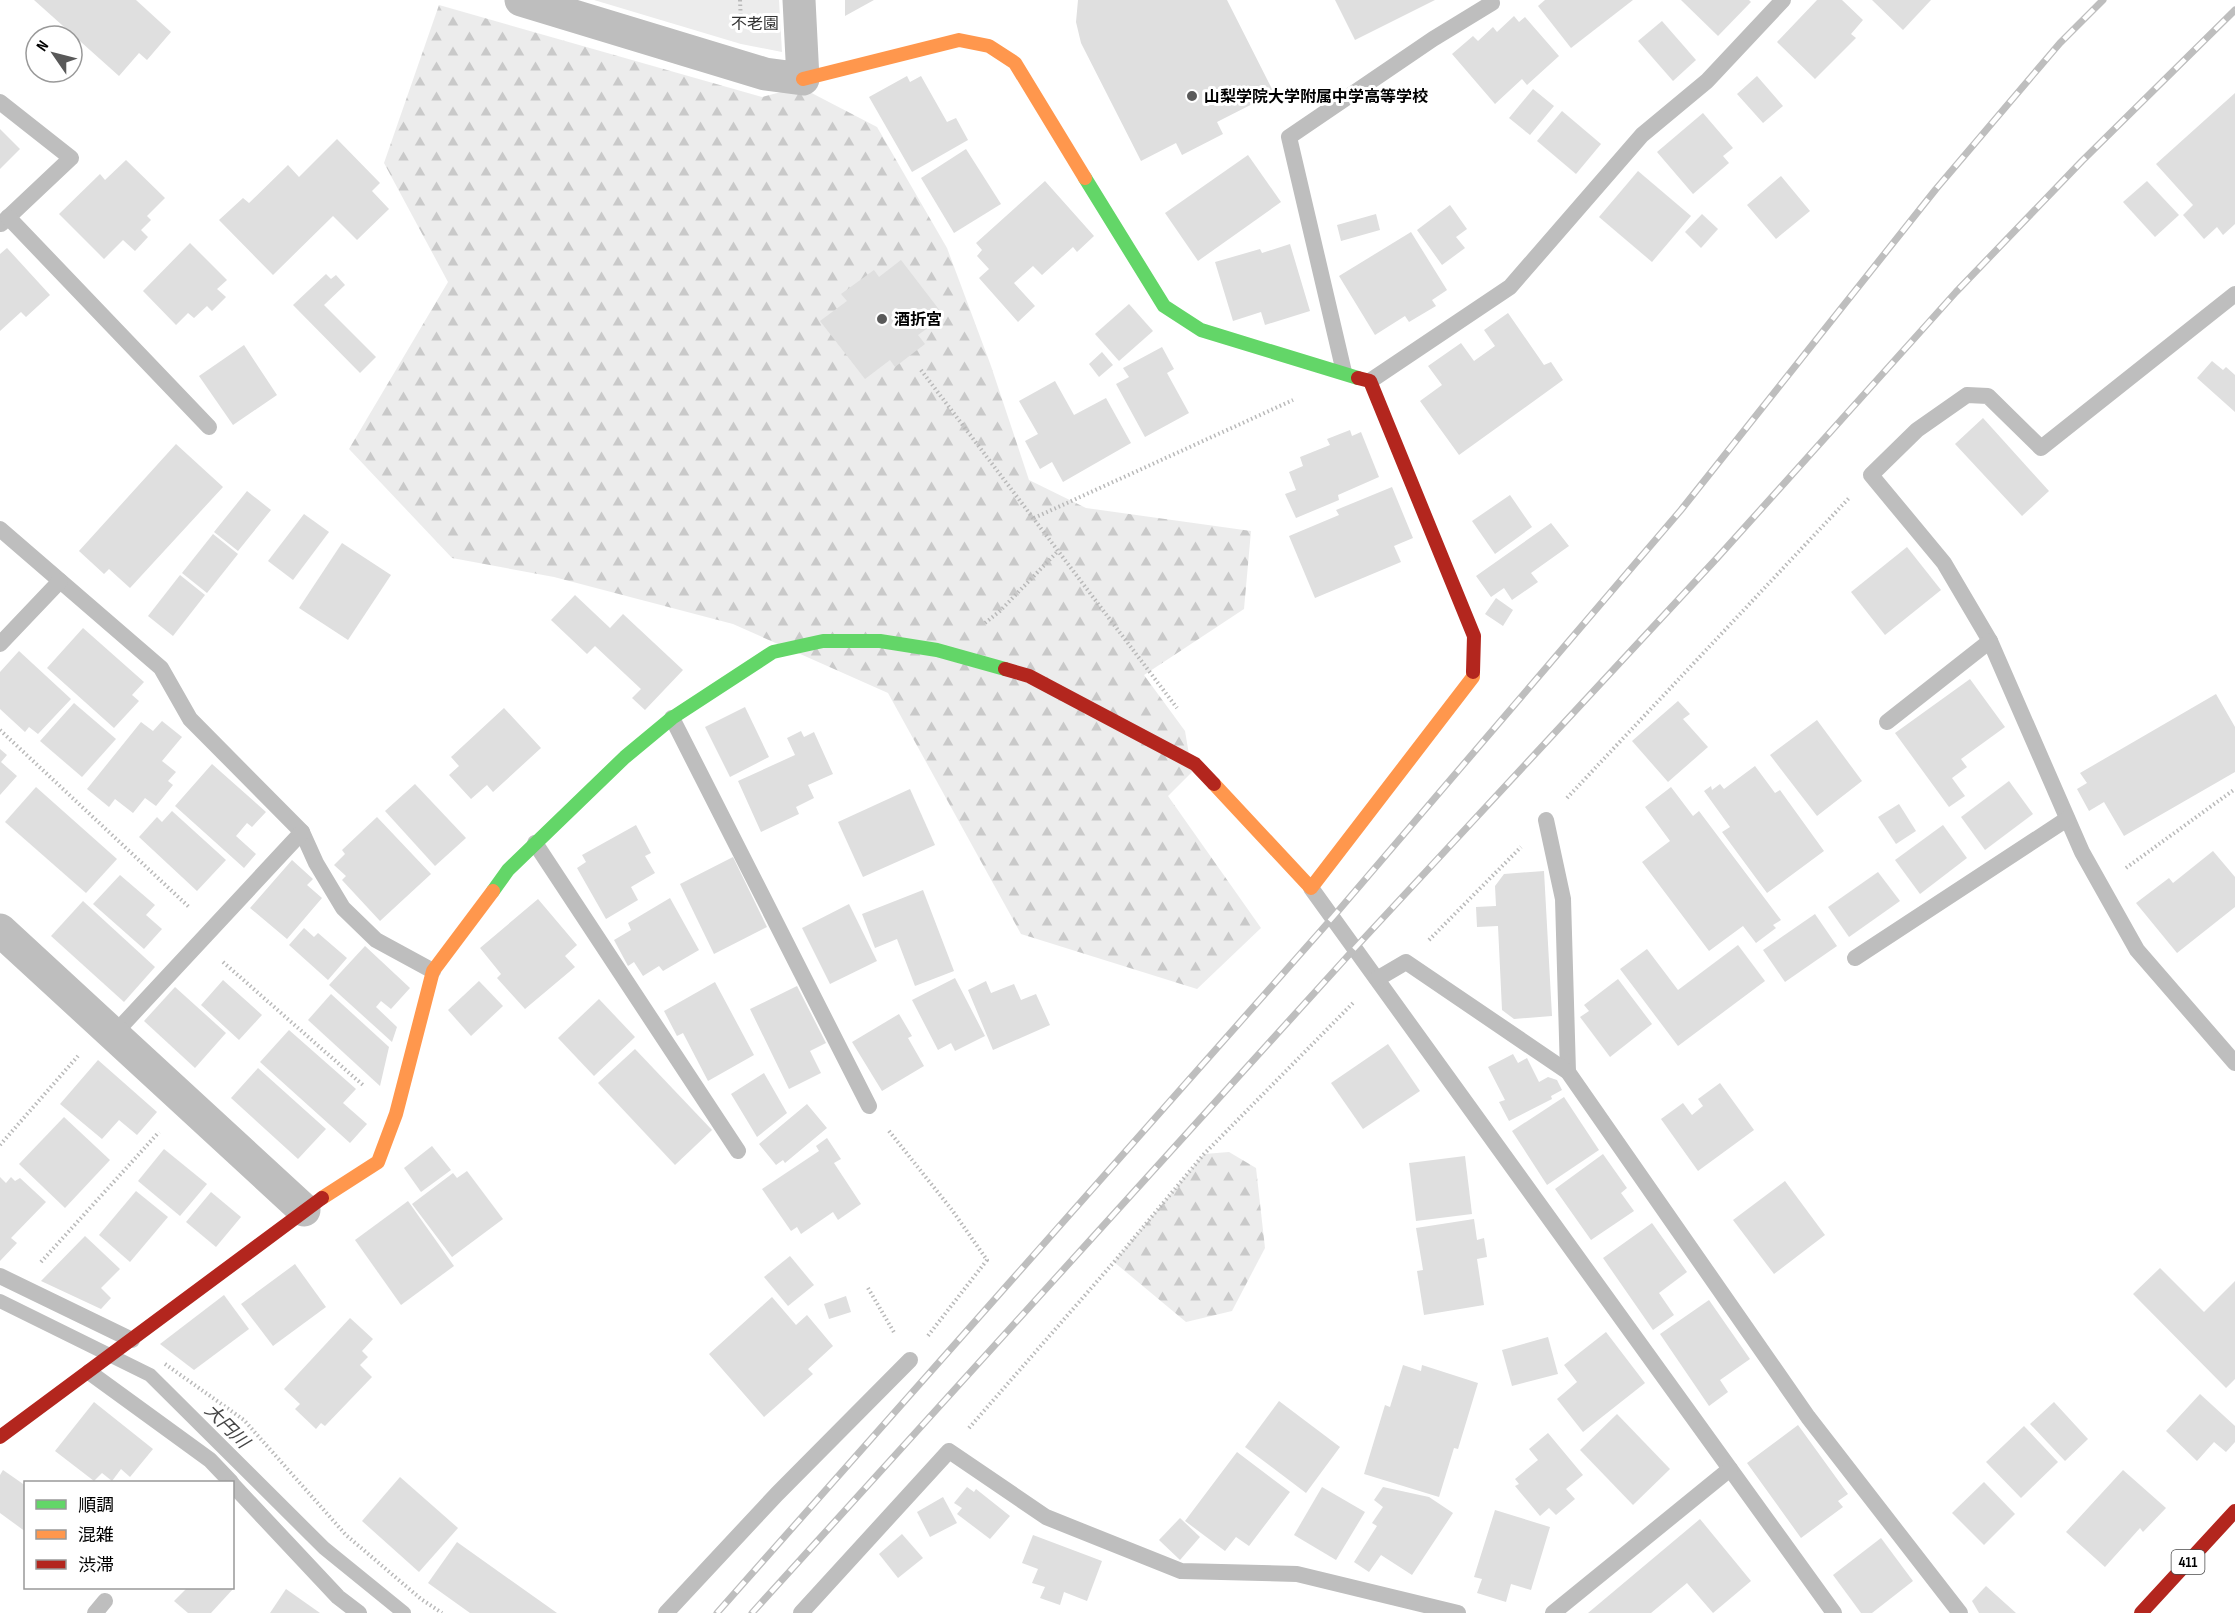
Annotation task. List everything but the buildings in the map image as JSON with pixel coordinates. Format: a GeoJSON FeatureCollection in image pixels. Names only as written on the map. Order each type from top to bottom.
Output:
{"type":"FeatureCollection","features":[{"type":"Feature","properties":{"kind":"main road"},"geometry":{"type":"LineString","coordinates":[[0,1437],[304,1210],[378,1162],[396,1114],[433,971],[508,870],[625,757],[672,718],[773,652],[824,641],[880,641],[947,654],[1029,676],[1196,764],[1311,888],[1473,677],[1474,636],[1370,381],[1201,330],[1164,306],[1015,63],[989,46],[959,40],[803,79]]}},
{"type":"Feature","properties":{"kind":"main road","name":"411"},"geometry":{"type":"LineString","coordinates":[[2141,1613],[2235,1511]]}},
{"type":"Feature","properties":{"kind":"street"},"geometry":{"type":"LineString","coordinates":[[521,0],[765,74],[803,79],[799,0]]}},
{"type":"Feature","properties":{"kind":"street"},"geometry":{"type":"LineString","coordinates":[[0,930],[304,1210]]}},
{"type":"Feature","properties":{"kind":"lane"},"geometry":{"type":"LineString","coordinates":[[1370,381],[1510,287],[1642,135],[1707,81],[1783,0]]}},
{"type":"Feature","properties":{"kind":"lane"},"geometry":{"type":"LineString","coordinates":[[1348,373],[1288,137],[1433,39],[1492,3]]}},
{"type":"Feature","properties":{"kind":"lane"},"geometry":{"type":"LineString","coordinates":[[0,102],[71,158],[4,221],[209,427]]}},
{"type":"Feature","properties":{"kind":"lane"},"geometry":{"type":"LineString","coordinates":[[2235,294],[2041,448],[1988,396],[1967,395],[1917,430],[1871,475],[1944,563],[1990,641],[2082,852],[2137,950],[2235,1063]]}},
{"type":"Feature","properties":{"kind":"lane"},"geometry":{"type":"LineString","coordinates":[[0,529],[161,668],[190,719],[302,832],[316,863],[344,908],[376,940],[433,971]]}},
{"type":"Feature","properties":{"kind":"lane"},"geometry":{"type":"LineString","coordinates":[[0,644],[60,581]]}},
{"type":"Feature","properties":{"kind":"lane"},"geometry":{"type":"LineString","coordinates":[[1887,722],[1990,641]]}},
{"type":"Feature","properties":{"kind":"lane"},"geometry":{"type":"LineString","coordinates":[[672,718],[869,1106]]}},
{"type":"Feature","properties":{"kind":"lane"},"geometry":{"type":"LineString","coordinates":[[1855,958],[2067,819]]}},
{"type":"Feature","properties":{"kind":"lane"},"geometry":{"type":"LineString","coordinates":[[1546,820],[1563,899],[1568,1072]]}},
{"type":"Feature","properties":{"kind":"lane"},"geometry":{"type":"LineString","coordinates":[[109,1030],[200,942],[302,832]]}},
{"type":"Feature","properties":{"kind":"lane"},"geometry":{"type":"LineString","coordinates":[[535,843],[738,1151]]}},
{"type":"Feature","properties":{"kind":"lane"},"geometry":{"type":"LineString","coordinates":[[1311,888],[1834,1613]]}},
{"type":"Feature","properties":{"kind":"lane"},"geometry":{"type":"LineString","coordinates":[[1377,979],[1406,962],[1568,1072],[1809,1417],[1960,1613]]}},
{"type":"Feature","properties":{"kind":"lane"},"geometry":{"type":"LineString","coordinates":[[0,1276],[128,1343]]}},
{"type":"Feature","properties":{"kind":"lane"},"geometry":{"type":"LineString","coordinates":[[666,1613],[777,1494],[910,1360]]}},
{"type":"Feature","properties":{"kind":"lane"},"geometry":{"type":"LineString","coordinates":[[95,1368],[210,1460],[230,1481]]}},
{"type":"Feature","properties":{"kind":"lane"},"geometry":{"type":"LineString","coordinates":[[801,1613],[949,1451],[1047,1517],[1181,1571],[1297,1574],[1458,1613]]}},
{"type":"Feature","properties":{"kind":"lane"},"geometry":{"type":"LineString","coordinates":[[1553,1613],[1730,1468]]}},
{"type":"Feature","properties":{"kind":"lane"},"geometry":{"type":"LineString","coordinates":[[234,1485],[338,1597],[358,1613]]}},
{"type":"Feature","properties":{"kind":"path"},"geometry":{"type":"LineString","coordinates":[[921,370],[1189,724],[1196,764]]}},
{"type":"Feature","properties":{"kind":"path"},"geometry":{"type":"LineString","coordinates":[[1034,518],[1348,373]]}},
{"type":"Feature","properties":{"kind":"path"},"geometry":{"type":"LineString","coordinates":[[1406,962],[1546,820],[1871,475]]}},
{"type":"Feature","properties":{"kind":"path"},"geometry":{"type":"LineString","coordinates":[[947,654],[1000,611],[1058,551]]}},
{"type":"Feature","properties":{"kind":"path"},"geometry":{"type":"LineString","coordinates":[[0,730],[212,929]]}},
{"type":"Feature","properties":{"kind":"path"},"geometry":{"type":"LineString","coordinates":[[2101,886],[2235,789]]}},
{"type":"Feature","properties":{"kind":"path"},"geometry":{"type":"LineString","coordinates":[[200,942],[396,1114]]}},
{"type":"Feature","properties":{"kind":"path"},"geometry":{"type":"LineString","coordinates":[[949,1451],[1114,1263],[1204,1154],[1377,979]]}},
{"type":"Feature","properties":{"kind":"path"},"geometry":{"type":"LineString","coordinates":[[0,1145],[109,1030]]}},
{"type":"Feature","properties":{"kind":"path"},"geometry":{"type":"LineString","coordinates":[[20,1286],[186,1102]]}},
{"type":"Feature","properties":{"kind":"path"},"geometry":{"type":"LineString","coordinates":[[868,1288],[910,1360],[987,1260],[952,1210],[869,1106]]}},
{"type":"Feature","properties":{"kind":"path"},"geometry":{"type":"LineString","coordinates":[[128,1343],[244,1420],[346,1535],[421,1599],[442,1613]]}},
{"type":"Feature","properties":{"kind":"green space","name":"不老園"},"geometry":{"type":"Polygon","coordinates":[[[594,0],[779,0],[782,52],[741,44],[594,0]]]}},
{"type":"Feature","properties":{"kind":"green space"},"geometry":{"type":"Polygon","coordinates":[[[439,5],[762,97],[800,87],[877,127],[947,248],[991,366],[1029,480],[1086,508],[1251,531],[1244,609],[1144,675],[1185,731],[1192,772],[1168,796],[1261,928],[1197,989],[1021,934],[888,693],[733,624],[554,577],[452,558],[349,449],[448,282],[384,163],[439,5]]]}},
{"type":"Feature","properties":{"kind":"green space"},"geometry":{"type":"Polygon","coordinates":[[[1229,1152],[1256,1168],[1265,1248],[1232,1311],[1186,1322],[1114,1262],[1204,1154],[1229,1152]]]}},
{"type":"Feature","properties":{"kind":"waterway","name":"大円川"},"geometry":{"type":"LineString","coordinates":[[0,1301],[150,1375],[324,1548],[404,1613]]}},
{"type":"Feature","properties":{"kind":"railway"},"geometry":{"type":"LineString","coordinates":[[717,1613],[1333,917],[1681,510],[1936,189],[2060,43],[2103,0]]}},
{"type":"Feature","properties":{"kind":"railway"},"geometry":{"type":"LineString","coordinates":[[752,1613],[1355,948],[1718,557],[1956,292],[2082,161],[2235,10]]}},
{"type":"Feature","properties":{"kind":"traffic: fast"},"geometry":{"type":"LineString","coordinates":[[1085,178],[1164,306],[1201,330],[1358,378]]}},
{"type":"Feature","properties":{"kind":"traffic: fast"},"geometry":{"type":"LineString","coordinates":[[493,891],[508,870],[625,757],[672,718],[773,652],[823,641],[880,641],[937,650],[1005,669]]}},
{"type":"Feature","properties":{"kind":"traffic: slow"},"geometry":{"type":"LineString","coordinates":[[803,79],[959,40],[989,46],[1015,63],[1085,178]]}},
{"type":"Feature","properties":{"kind":"traffic: slow"},"geometry":{"type":"LineString","coordinates":[[1214,784],[1311,888],[1473,677],[1473,672]]}},
{"type":"Feature","properties":{"kind":"traffic: slow"},"geometry":{"type":"LineString","coordinates":[[322,1198],[378,1162],[396,1114],[433,971],[493,891]]}},
{"type":"Feature","properties":{"kind":"traffic: jam"},"geometry":{"type":"LineString","coordinates":[[1358,378],[1370,381],[1474,636],[1473,672]]}},
{"type":"Feature","properties":{"kind":"traffic: jam"},"geometry":{"type":"LineString","coordinates":[[1005,669],[1029,676],[1195,764],[1214,784]]}},
{"type":"Feature","properties":{"kind":"traffic: jam"},"geometry":{"type":"LineString","coordinates":[[0,1437],[322,1198]]}},
{"type":"Feature","properties":{"kind":"traffic: jam"},"geometry":{"type":"LineString","coordinates":[[2141,1613],[2235,1511]]}},
{"type":"Feature","properties":{"kind":"place","name":"山梨学院大学附属中学高等学校"},"geometry":{"type":"Point","coordinates":[1192,96]}},
{"type":"Feature","properties":{"kind":"place","name":"酒折宮"},"geometry":{"type":"Point","coordinates":[882,319]}}]}
